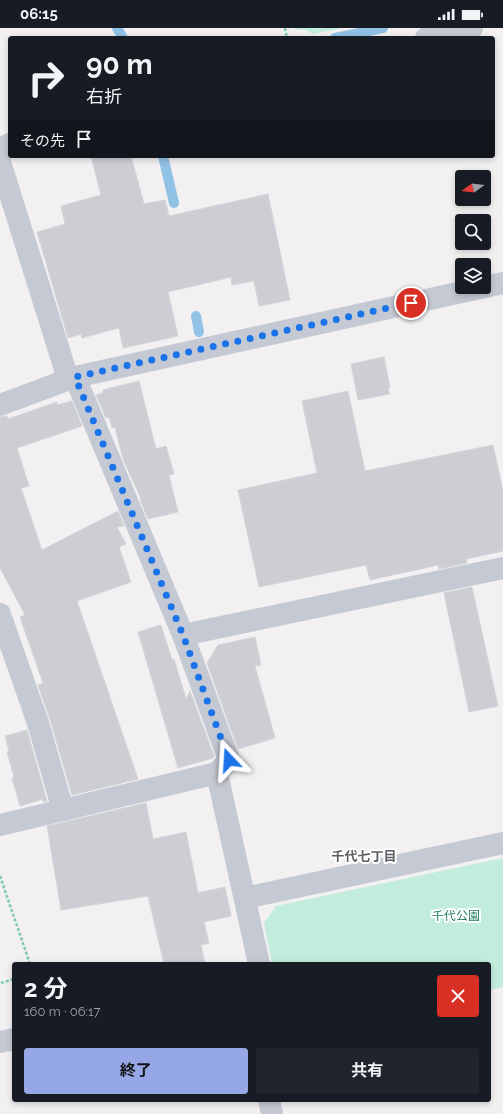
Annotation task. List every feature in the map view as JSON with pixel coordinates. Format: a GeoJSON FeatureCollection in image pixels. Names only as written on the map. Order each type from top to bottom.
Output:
{"type":"FeatureCollection","features":[{"type":"Feature","properties":{"kind":"street"},"geometry":{"type":"LineString","coordinates":[[435,36],[472,28]]}},
{"type":"Feature","properties":{"kind":"street"},"geometry":{"type":"LineString","coordinates":[[0,162],[72,378],[183,635],[229,760],[217,773],[0,825]]}},
{"type":"Feature","properties":{"kind":"street"},"geometry":{"type":"LineString","coordinates":[[0,405],[72,378],[503,283]]}},
{"type":"Feature","properties":{"kind":"street"},"geometry":{"type":"LineString","coordinates":[[183,635],[503,568]]}},
{"type":"Feature","properties":{"kind":"street"},"geometry":{"type":"LineString","coordinates":[[0,614],[38,723],[63,810]]}},
{"type":"Feature","properties":{"kind":"street"},"geometry":{"type":"LineString","coordinates":[[217,773],[259,962]]}},
{"type":"Feature","properties":{"kind":"street"},"geometry":{"type":"LineString","coordinates":[[245,898],[503,843]]}},
{"type":"Feature","properties":{"kind":"street"},"geometry":{"type":"LineString","coordinates":[[0,1042],[12,1039]]}},
{"type":"Feature","properties":{"kind":"street"},"geometry":{"type":"LineString","coordinates":[[269,1102],[272,1114]]}},
{"type":"Feature","properties":{"kind":"path"},"geometry":{"type":"LineString","coordinates":[[0,876],[29,962]]}},
{"type":"Feature","properties":{"kind":"path"},"geometry":{"type":"LineString","coordinates":[[1,983],[12,980]]}},
{"type":"Feature","properties":{"kind":"green space"},"geometry":{"type":"Polygon","coordinates":[[[295,28],[342,28],[313,34],[304,29],[295,30],[295,28]]]}},
{"type":"Feature","properties":{"kind":"green space","name":"千代公園"},"geometry":{"type":"Polygon","coordinates":[[[503,858],[503,987],[491,990],[491,962],[272,962],[264,923],[276,906],[503,858]]]}},
{"type":"Feature","properties":{"kind":"building"},"geometry":{"type":"Polygon","coordinates":[[[92,158],[132,158],[144,204],[165,200],[169,216],[268,194],[290,300],[259,306],[254,281],[232,285],[231,277],[168,292],[178,336],[123,348],[119,328],[82,338],[81,334],[68,338],[37,232],[65,224],[61,206],[101,195],[92,158]]]}},
{"type":"Feature","properties":{"kind":"building"},"geometry":{"type":"Polygon","coordinates":[[[384,357],[390,394],[358,400],[351,364],[384,357]]]}},
{"type":"Feature","properties":{"kind":"building"},"geometry":{"type":"Polygon","coordinates":[[[139,381],[156,449],[166,446],[174,474],[169,475],[178,512],[148,519],[140,500],[141,499],[123,459],[115,427],[112,428],[109,417],[106,418],[96,395],[103,393],[103,390],[139,381]]]}},
{"type":"Feature","properties":{"kind":"building"},"geometry":{"type":"Polygon","coordinates":[[[348,391],[365,471],[493,445],[503,491],[503,551],[466,559],[467,563],[439,569],[438,565],[370,580],[366,565],[259,587],[238,490],[317,473],[302,401],[348,391]]]}},
{"type":"Feature","properties":{"kind":"building"},"geometry":{"type":"Polygon","coordinates":[[[72,401],[82,426],[17,448],[29,486],[21,488],[42,550],[118,511],[124,526],[117,527],[126,544],[119,547],[131,582],[77,601],[138,779],[72,795],[38,685],[43,683],[20,617],[25,615],[0,568],[0,417],[7,416],[8,419],[57,402],[57,405],[72,401]]]}},
{"type":"Feature","properties":{"kind":"building"},"geometry":{"type":"Polygon","coordinates":[[[472,587],[498,706],[469,712],[444,593],[472,587]]]}},
{"type":"Feature","properties":{"kind":"building"},"geometry":{"type":"Polygon","coordinates":[[[161,625],[172,660],[174,659],[186,699],[190,691],[214,756],[213,758],[178,768],[138,632],[161,625]]]}},
{"type":"Feature","properties":{"kind":"building"},"geometry":{"type":"Polygon","coordinates":[[[255,637],[261,665],[255,666],[275,738],[238,749],[207,663],[218,645],[255,637]]]}},
{"type":"Feature","properties":{"kind":"building"},"geometry":{"type":"Polygon","coordinates":[[[27,730],[47,801],[43,802],[43,799],[20,806],[12,778],[14,777],[7,752],[9,751],[5,736],[27,730]]]}},
{"type":"Feature","properties":{"kind":"building"},"geometry":{"type":"Polygon","coordinates":[[[146,803],[153,839],[186,832],[198,893],[225,887],[231,916],[204,922],[209,943],[201,945],[205,962],[164,962],[148,896],[61,910],[47,826],[146,803]]]}},
{"type":"Feature","properties":{"kind":"waterway"},"geometry":{"type":"LineString","coordinates":[[117,28],[122,36]]}},
{"type":"Feature","properties":{"kind":"waterway"},"geometry":{"type":"LineString","coordinates":[[345,36],[383,28]]}},
{"type":"Feature","properties":{"kind":"waterway"},"geometry":{"type":"LineString","coordinates":[[163,158],[174,203]]}},
{"type":"Feature","properties":{"kind":"waterway"},"geometry":{"type":"LineString","coordinates":[[196,316],[199,332]]}},
{"type":"Feature","properties":{"kind":"district","name":"千代七丁目"},"geometry":{"type":"Point","coordinates":[364,856]}},
{"type":"Feature","properties":{"kind":"route"},"geometry":{"type":"LineString","coordinates":[[229,760],[183,635],[75,377],[411,303]]}}]}
